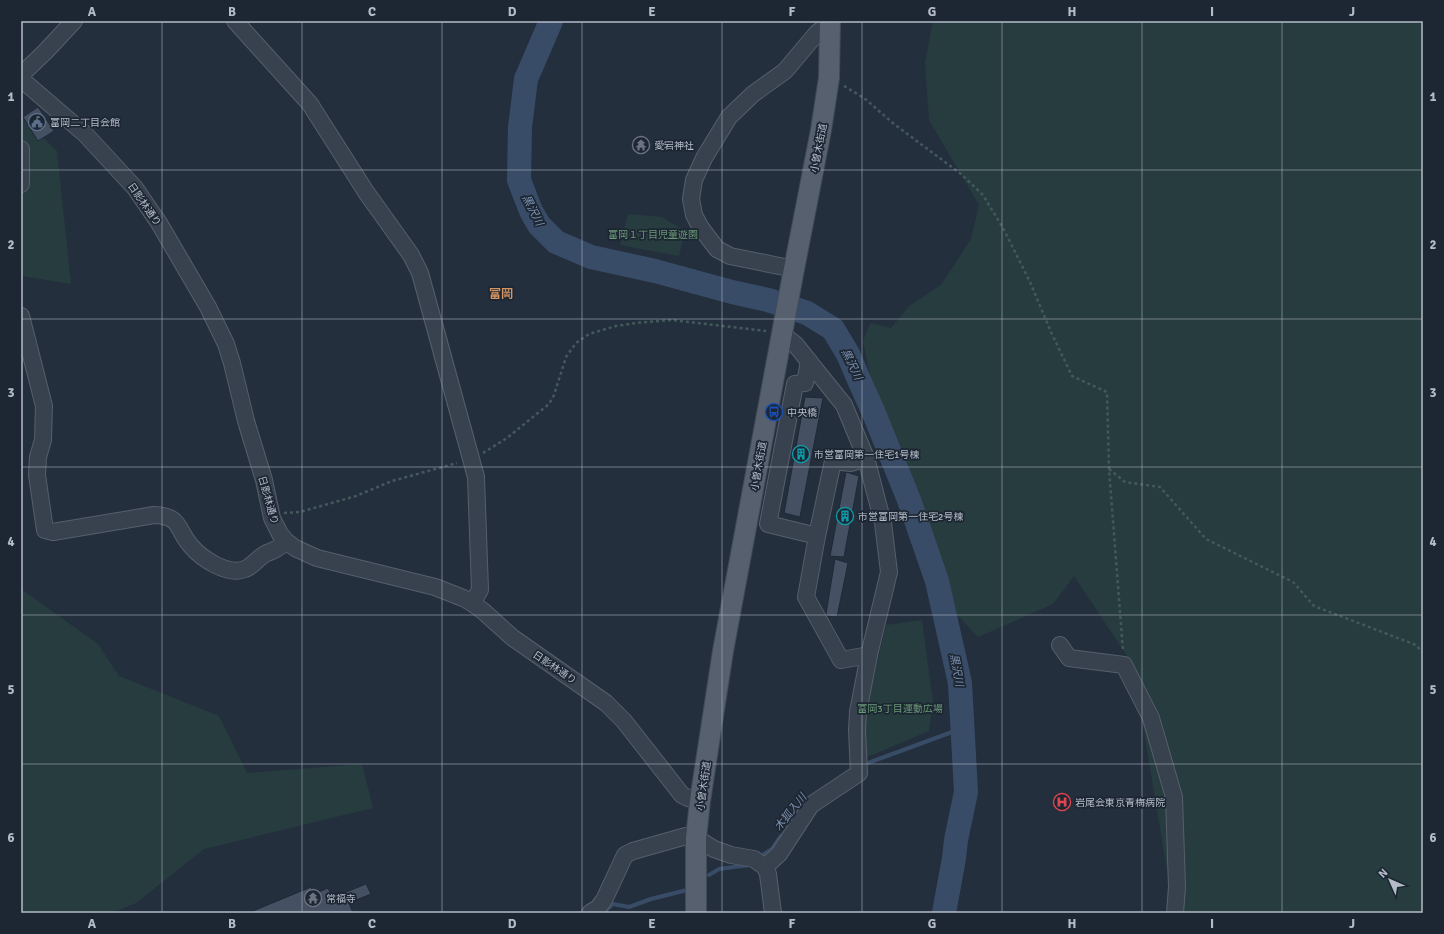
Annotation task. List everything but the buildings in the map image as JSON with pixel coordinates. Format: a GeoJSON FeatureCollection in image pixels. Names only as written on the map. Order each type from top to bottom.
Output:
{"type":"FeatureCollection","features":[{"type":"Feature","properties":{"kind":"main road","name":"小曽木街道"},"geometry":{"type":"LineString","coordinates":[[696,913],[696,838],[700,801],[723,651],[822,130],[830,78],[830,22]]}},
{"type":"Feature","properties":{"kind":"street"},"geometry":{"type":"LineString","coordinates":[[21,75],[74,21]]}},
{"type":"Feature","properties":{"kind":"street"},"geometry":{"type":"LineString","coordinates":[[235,21],[310,104],[366,192],[413,259],[420,273],[476,478],[480,590],[472,604]]}},
{"type":"Feature","properties":{"kind":"street"},"geometry":{"type":"LineString","coordinates":[[793,277],[730,256],[717,249],[700,228],[694,215],[691,199],[694,180],[704,158],[729,117],[753,94],[785,71],[810,42],[830,22]]}},
{"type":"Feature","properties":{"kind":"street","name":"日影林通り"},"geometry":{"type":"LineString","coordinates":[[21,79],[85,134],[135,188],[158,223],[208,307],[226,344],[232,363],[246,421],[264,480],[272,518],[280,534],[286,541],[295,548],[317,558],[436,587],[463,598],[483,611],[513,638],[606,703],[624,721],[682,795],[700,801]]}},
{"type":"Feature","properties":{"kind":"street"},"geometry":{"type":"LineString","coordinates":[[21,149],[21,184]]}},
{"type":"Feature","properties":{"kind":"street"},"geometry":{"type":"LineString","coordinates":[[21,316],[44,406],[43,440],[38,457],[37,475],[45,530],[53,532],[154,515],[164,515],[177,523],[190,545],[206,559],[229,570],[239,571],[247,569],[264,554],[277,549],[286,541]]}},
{"type":"Feature","properties":{"kind":"street"},"geometry":{"type":"LineString","coordinates":[[765,867],[779,854],[811,805],[859,773],[857,730],[858,712],[869,654],[889,572],[883,523],[866,458],[844,404],[795,344],[783,332]]}},
{"type":"Feature","properties":{"kind":"street"},"geometry":{"type":"LineString","coordinates":[[809,361],[805,383],[795,384],[768,524],[818,536]]}},
{"type":"Feature","properties":{"kind":"street"},"geometry":{"type":"LineString","coordinates":[[866,458],[851,463],[833,461],[806,598],[841,660],[869,654]]}},
{"type":"Feature","properties":{"kind":"street"},"geometry":{"type":"LineString","coordinates":[[1060,645],[1069,658],[1124,665],[1151,718],[1174,797],[1177,887],[1175,913]]}},
{"type":"Feature","properties":{"kind":"street"},"geometry":{"type":"LineString","coordinates":[[590,913],[598,908],[604,900],[625,855],[633,851],[686,836],[696,838],[714,849],[730,855],[754,859],[765,867],[768,874],[772,913]]}},
{"type":"Feature","properties":{"kind":"path"},"geometry":{"type":"LineString","coordinates":[[830,78],[864,98],[894,124],[961,174],[983,195],[1003,228],[1030,282],[1050,332],[1072,376],[1107,392],[1109,469],[1124,665]]}},
{"type":"Feature","properties":{"kind":"path"},"geometry":{"type":"LineString","coordinates":[[272,513],[282,514],[300,512],[356,496],[392,481],[442,468],[490,450],[549,404],[554,395],[566,357],[576,343],[589,334],[599,330],[636,323],[672,320],[783,332]]}},
{"type":"Feature","properties":{"kind":"path"},"geometry":{"type":"LineString","coordinates":[[1109,469],[1125,482],[1160,487],[1206,539],[1293,582],[1314,606],[1416,645],[1423,654]]}},
{"type":"Feature","properties":{"kind":"green space"},"geometry":{"type":"Polygon","coordinates":[[[933,21],[1423,21],[1423,913],[1174,913],[1133,665],[1074,576],[1053,604],[978,637],[945,602],[876,404],[863,341],[870,323],[891,328],[909,306],[941,285],[971,239],[979,205],[929,120],[925,63],[933,21]]]}},
{"type":"Feature","properties":{"kind":"green space"},"geometry":{"type":"Polygon","coordinates":[[[21,116],[57,151],[71,284],[21,276],[21,116]]]}},
{"type":"Feature","properties":{"kind":"green space","name":"富岡１丁目児童遊園"},"geometry":{"type":"Polygon","coordinates":[[[628,214],[662,217],[685,231],[679,256],[620,245],[628,214]]]}},
{"type":"Feature","properties":{"kind":"green space"},"geometry":{"type":"Polygon","coordinates":[[[21,589],[98,644],[119,676],[219,716],[247,773],[362,764],[373,808],[204,849],[136,903],[112,913],[21,913],[21,589]]]}},
{"type":"Feature","properties":{"kind":"green space","name":"富岡3丁目運動広場"},"geometry":{"type":"Polygon","coordinates":[[[922,620],[933,702],[929,731],[865,758],[863,723],[886,625],[922,620]]]}},
{"type":"Feature","properties":{"kind":"waterway","name":"黒沢川"},"geometry":{"type":"LineString","coordinates":[[551,21],[526,79],[520,127],[519,180],[531,211],[539,225],[556,242],[591,257],[655,271],[732,292],[768,300],[807,313],[833,329],[848,354],[909,500],[937,581],[960,683],[966,792],[956,840],[944,913]]}},
{"type":"Feature","properties":{"kind":"waterway","name":"木狐入川"},"geometry":{"type":"LineString","coordinates":[[868,763],[963,728]]}},
{"type":"Feature","properties":{"kind":"waterway","name":"木狐入川"},"geometry":{"type":"LineString","coordinates":[[764,854],[772,849],[781,836]]}},
{"type":"Feature","properties":{"kind":"waterway","name":"木狐入川"},"geometry":{"type":"LineString","coordinates":[[709,875],[719,869],[749,865]]}},
{"type":"Feature","properties":{"kind":"waterway","name":"木狐入川"},"geometry":{"type":"LineString","coordinates":[[604,912],[613,904],[629,907],[651,899],[687,890]]}},
{"type":"Feature","properties":{"kind":"place","name":"富岡二丁目会館"},"geometry":{"type":"Point","coordinates":[37,122]}},
{"type":"Feature","properties":{"kind":"place","name":"愛宕神社"},"geometry":{"type":"Point","coordinates":[641,145]}},
{"type":"Feature","properties":{"kind":"place","name":"中央橋"},"geometry":{"type":"Point","coordinates":[774,412]}},
{"type":"Feature","properties":{"kind":"place","name":"市営富岡第一住宅1号棟"},"geometry":{"type":"Point","coordinates":[801,454]}},
{"type":"Feature","properties":{"kind":"place","name":"市営富岡第一住宅2号棟"},"geometry":{"type":"Point","coordinates":[845,516]}},
{"type":"Feature","properties":{"kind":"place","name":"岩尾会東京青梅病院"},"geometry":{"type":"Point","coordinates":[1062,802]}},
{"type":"Feature","properties":{"kind":"place","name":"常福寺"},"geometry":{"type":"Point","coordinates":[313,898]}},
{"type":"Feature","properties":{"kind":"district","name":"富岡"},"geometry":{"type":"Point","coordinates":[501,294]}}]}
